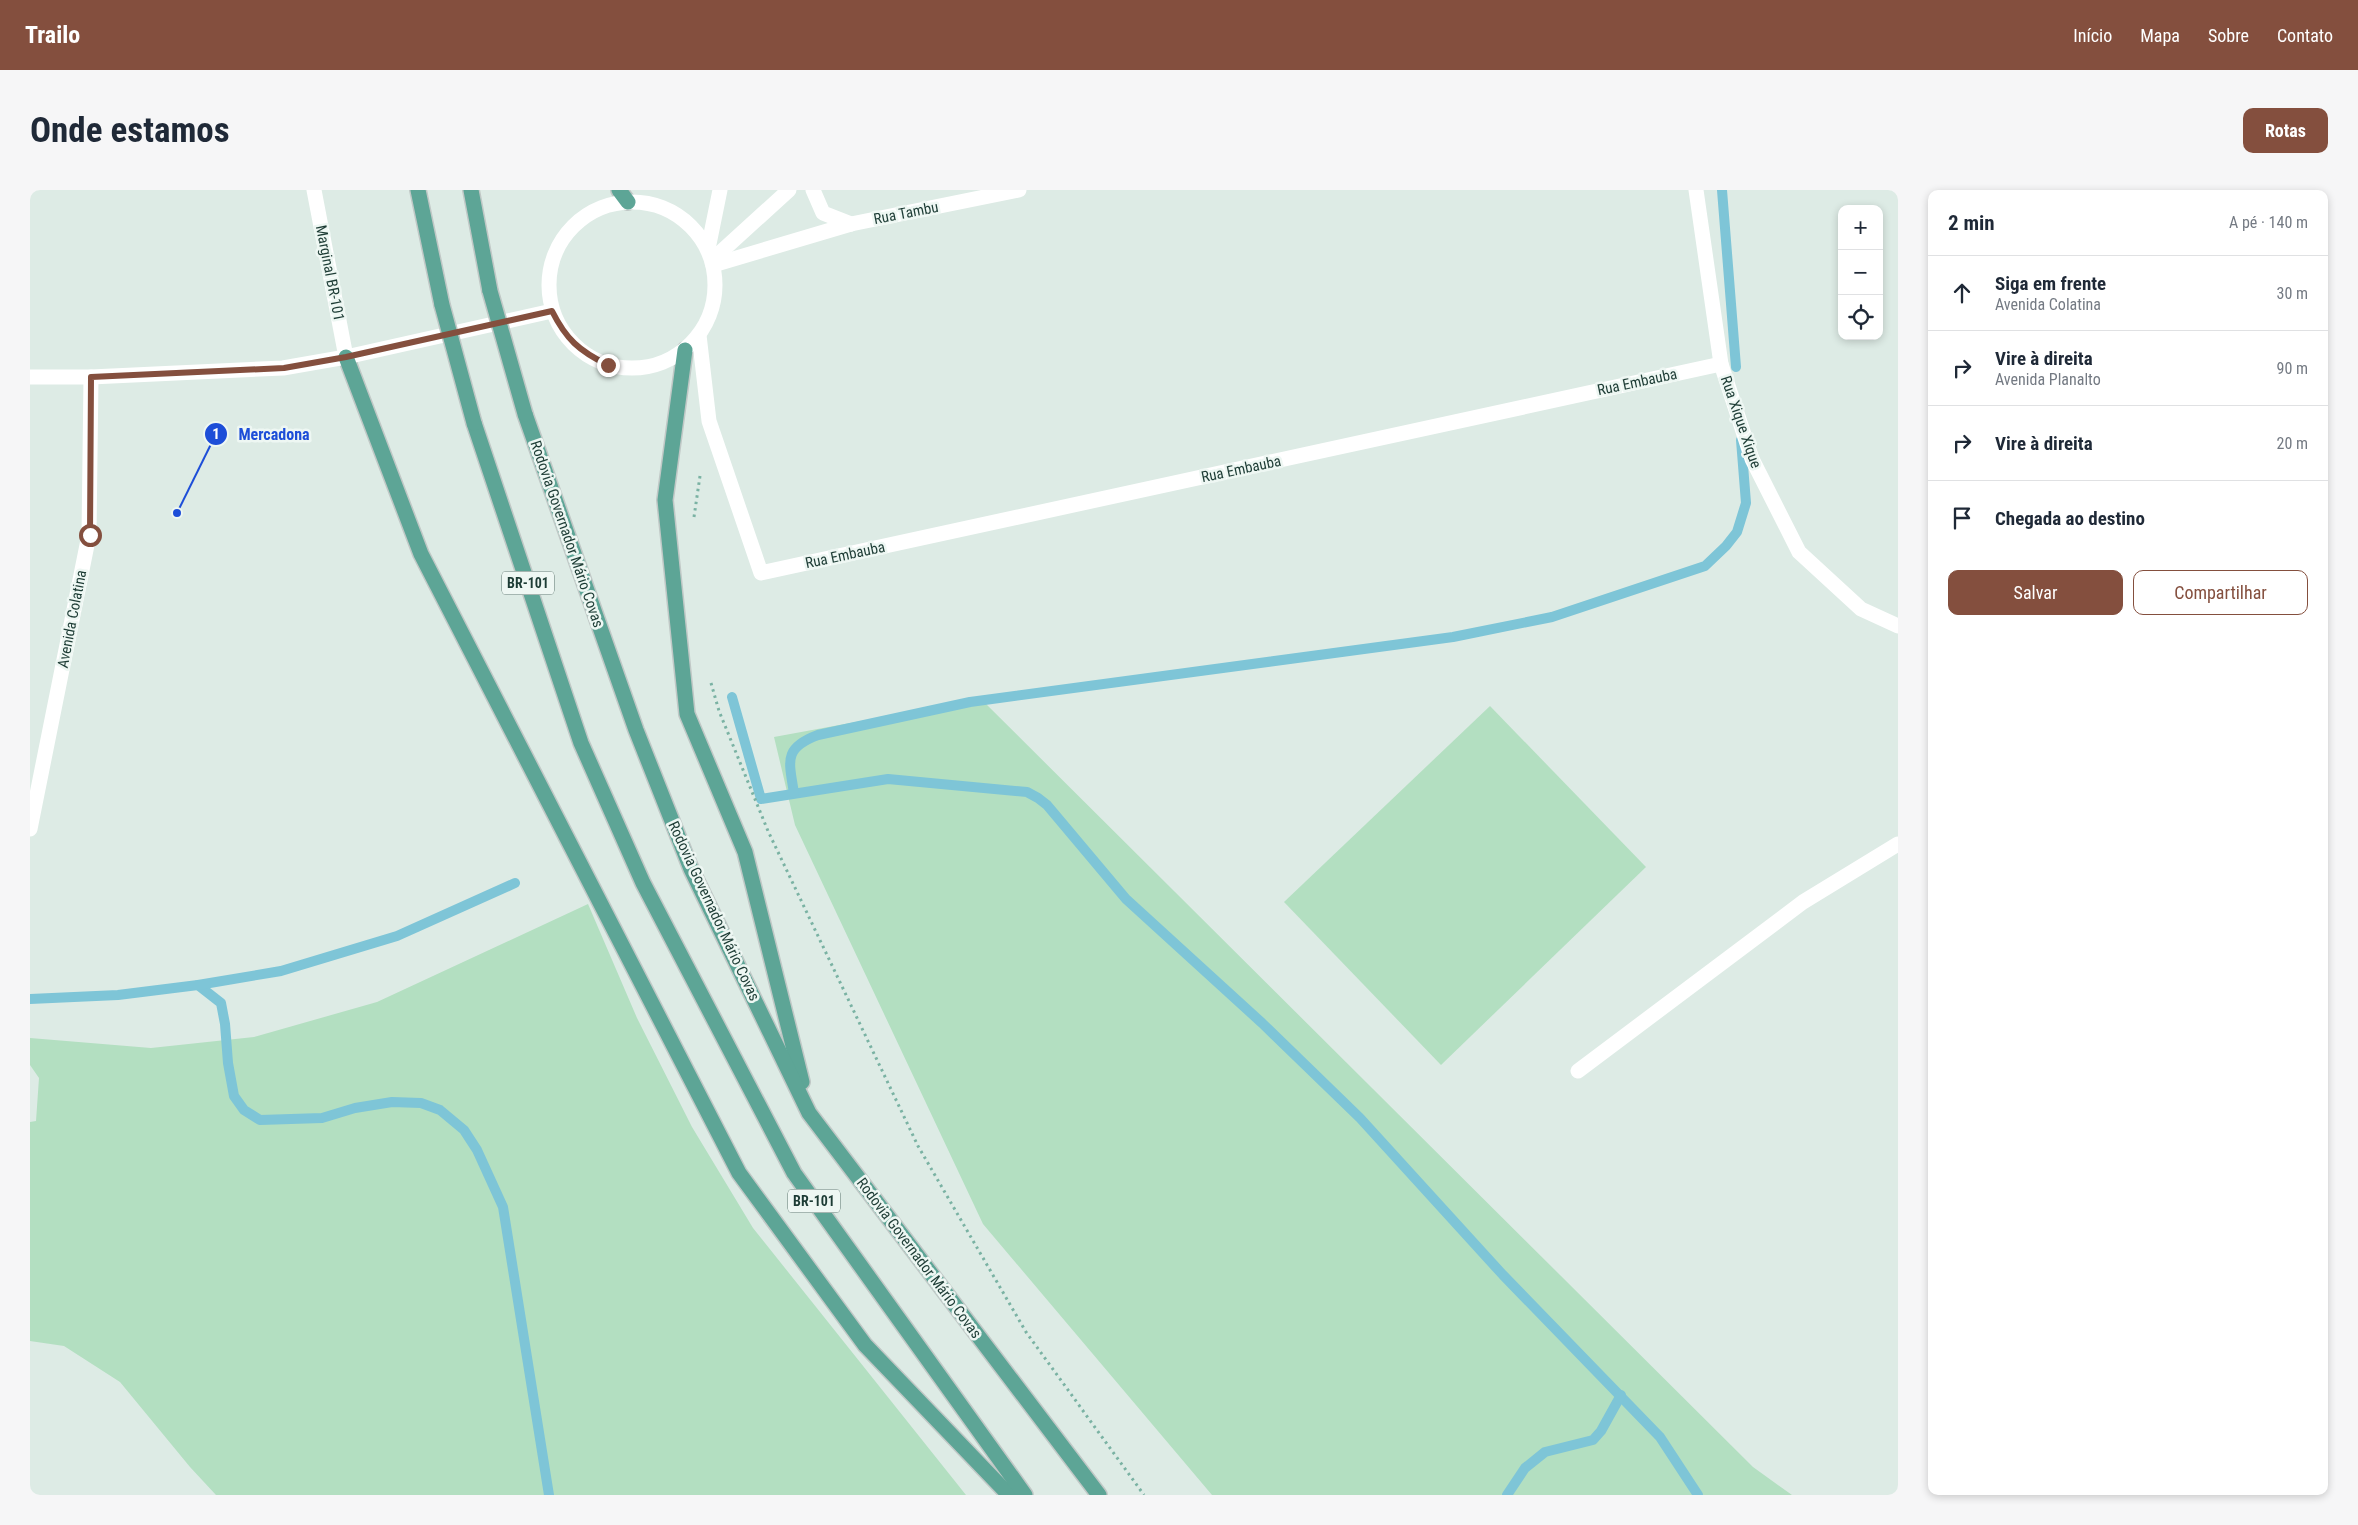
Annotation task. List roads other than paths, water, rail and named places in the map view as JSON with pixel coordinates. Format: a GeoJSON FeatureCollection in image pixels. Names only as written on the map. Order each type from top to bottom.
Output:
{"type":"FeatureCollection","features":[{"type":"Feature","properties":{"kind":"main road","name":"BR-101"},"geometry":{"type":"LineString","coordinates":[[418,190],[442,305],[474,422],[582,743],[643,882],[794,1173],[1025,1495]]}},
{"type":"Feature","properties":{"kind":"main road","name":"Rodovia Governador Mário Covas"},"geometry":{"type":"LineString","coordinates":[[471,190],[490,291],[526,414],[636,730],[691,869],[809,1113],[1099,1495]]}},
{"type":"Feature","properties":{"kind":"main road"},"geometry":{"type":"LineString","coordinates":[[685,350],[665,500],[687,714],[745,852],[809,1113]]}},
{"type":"Feature","properties":{"kind":"main road"},"geometry":{"type":"LineString","coordinates":[[346,357],[421,554],[739,1173],[865,1345],[1009,1495]]}},
{"type":"Feature","properties":{"kind":"street","name":"Marginal BR-101"},"geometry":{"type":"LineString","coordinates":[[314,190],[346,357]]}},
{"type":"Feature","properties":{"kind":"street"},"geometry":{"type":"LineString","coordinates":[[711,258],[703,241],[685,221],[651,196],[624,196],[597,209],[580,220],[565,234],[555,252],[549,271],[552,311],[561,329],[574,344],[590,356],[608,365],[628,368],[648,366],[668,360],[685,350],[699,335],[709,318],[715,299],[711,258],[720,190]]}},
{"type":"Feature","properties":{"kind":"street"},"geometry":{"type":"LineString","coordinates":[[711,258],[789,190]]}},
{"type":"Feature","properties":{"kind":"street"},"geometry":{"type":"LineString","coordinates":[[813,190],[823,213],[851,224]]}},
{"type":"Feature","properties":{"kind":"street","name":"Rua Tambu"},"geometry":{"type":"LineString","coordinates":[[711,258],[851,224],[1019,190]]}},
{"type":"Feature","properties":{"kind":"street","name":"Rua Xique Xique"},"geometry":{"type":"LineString","coordinates":[[1696,190],[1721,364],[1752,459],[1798,552],[1861,609],[1898,626]]}},
{"type":"Feature","properties":{"kind":"street"},"geometry":{"type":"LineString","coordinates":[[30,377],[91,377],[284,368],[346,357],[552,311]]}},
{"type":"Feature","properties":{"kind":"street","name":"Rua Embauba"},"geometry":{"type":"LineString","coordinates":[[699,335],[709,421],[761,573],[1721,364]]}},
{"type":"Feature","properties":{"kind":"street","name":"Avenida Colatina"},"geometry":{"type":"LineString","coordinates":[[30,829],[90,535],[91,377]]}},
{"type":"Feature","properties":{"kind":"street"},"geometry":{"type":"LineString","coordinates":[[1578,1071],[1803,902],[1898,844]]}},
{"type":"Feature","properties":{"kind":"waterway"},"geometry":{"type":"LineString","coordinates":[[1722,190],[1736,367]]}},
{"type":"Feature","properties":{"kind":"waterway"},"geometry":{"type":"LineString","coordinates":[[794,793],[790,764],[791,757],[799,745],[818,735],[970,702],[1453,637],[1552,617],[1705,566],[1726,546],[1737,532],[1746,503],[1741,440]]}},
{"type":"Feature","properties":{"kind":"waterway"},"geometry":{"type":"LineString","coordinates":[[732,697],[761,799],[888,779],[1027,792],[1047,805],[1126,899],[1262,1023],[1360,1118],[1503,1275],[1660,1437],[1698,1495]]}},
{"type":"Feature","properties":{"kind":"waterway"},"geometry":{"type":"LineString","coordinates":[[30,999],[118,995],[198,985],[281,971],[397,936],[515,883]]}},
{"type":"Feature","properties":{"kind":"waterway"},"geometry":{"type":"LineString","coordinates":[[198,985],[221,1003],[234,1096],[244,1110],[260,1120],[322,1118],[355,1108],[392,1102],[421,1103],[440,1110],[464,1130],[477,1150],[503,1207],[549,1495]]}},
{"type":"Feature","properties":{"kind":"waterway"},"geometry":{"type":"LineString","coordinates":[[1507,1495],[1525,1468],[1545,1452],[1593,1440],[1601,1431],[1621,1395]]}},
{"type":"Feature","properties":{"kind":"place","name":"Mercadona"},"geometry":{"type":"Point","coordinates":[177,513]}}]}
